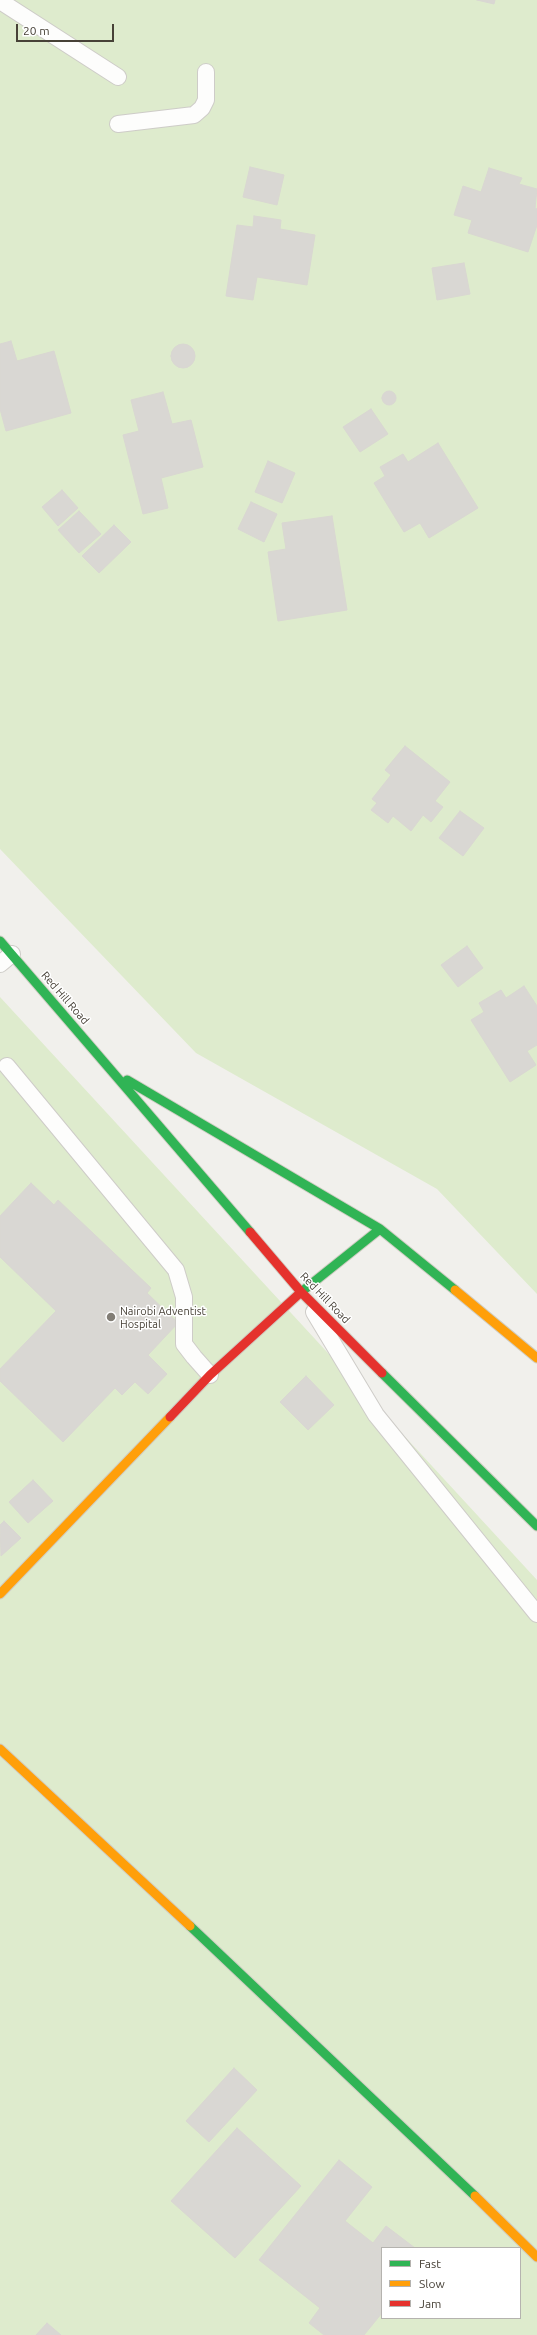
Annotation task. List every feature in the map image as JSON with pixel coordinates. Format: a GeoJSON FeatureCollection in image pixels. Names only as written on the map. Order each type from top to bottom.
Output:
{"type":"FeatureCollection","features":[{"type":"Feature","properties":{"kind":"street","name":"Red Hill Road"},"geometry":{"type":"LineString","coordinates":[[0,941],[301,1292],[526,1509],[537,1526]]}},
{"type":"Feature","properties":{"kind":"street","name":"Red Hill Road"},"geometry":{"type":"LineString","coordinates":[[112,1071],[380,1229],[537,1358]]}},
{"type":"Feature","properties":{"kind":"street"},"geometry":{"type":"LineString","coordinates":[[0,1594],[210,1375],[301,1292],[380,1229]]}},
{"type":"Feature","properties":{"kind":"street"},"geometry":{"type":"LineString","coordinates":[[0,1748],[385,2110],[537,2257]]}},
{"type":"Feature","properties":{"kind":"lane"},"geometry":{"type":"LineString","coordinates":[[0,2],[118,77]]}},
{"type":"Feature","properties":{"kind":"lane"},"geometry":{"type":"LineString","coordinates":[[118,124],[194,115],[202,108],[206,100],[206,72]]}},
{"type":"Feature","properties":{"kind":"lane"},"geometry":{"type":"LineString","coordinates":[[0,964],[12,954]]}},
{"type":"Feature","properties":{"kind":"lane"},"geometry":{"type":"LineString","coordinates":[[7,1066],[176,1270],[184,1297],[184,1344],[210,1375]]}},
{"type":"Feature","properties":{"kind":"lane"},"geometry":{"type":"LineString","coordinates":[[301,1292],[376,1415],[537,1614]]}},
{"type":"Feature","properties":{"kind":"green space"},"geometry":{"type":"Polygon","coordinates":[[[0,0],[537,0],[537,1294],[437,1189],[196,1053],[0,849],[0,0]]]}},
{"type":"Feature","properties":{"kind":"green space"},"geometry":{"type":"Polygon","coordinates":[[[0,997],[537,1580],[537,2335],[0,2335],[0,997]]]}},
{"type":"Feature","properties":{"kind":"building"},"geometry":{"type":"Polygon","coordinates":[[[477,0],[495,0],[494,4],[477,0]]]}},
{"type":"Feature","properties":{"kind":"building"},"geometry":{"type":"Polygon","coordinates":[[[250,167],[284,175],[277,205],[243,197],[250,167]]]}},
{"type":"Feature","properties":{"kind":"building"},"geometry":{"type":"Polygon","coordinates":[[[489,168],[522,178],[519,184],[537,189],[535,208],[537,209],[537,225],[528,252],[468,233],[472,220],[454,215],[463,186],[481,192],[489,168]]]}},
{"type":"Feature","properties":{"kind":"building"},"geometry":{"type":"Polygon","coordinates":[[[254,216],[281,220],[280,229],[315,235],[307,285],[257,277],[253,300],[226,296],[237,225],[253,227],[254,216]]]}},
{"type":"Feature","properties":{"kind":"building"},"geometry":{"type":"Polygon","coordinates":[[[464,263],[470,294],[437,300],[432,268],[464,263]]]}},
{"type":"Feature","properties":{"kind":"building"},"geometry":{"type":"Polygon","coordinates":[[[11,341],[17,361],[54,351],[71,413],[6,431],[0,409],[0,344],[11,341]]]}},
{"type":"Feature","properties":{"kind":"building"},"geometry":{"type":"Polygon","coordinates":[[[183,344],[192,347],[195,356],[192,365],[183,368],[174,365],[171,356],[174,347],[183,344]]]}},
{"type":"Feature","properties":{"kind":"building"},"geometry":{"type":"Polygon","coordinates":[[[386,391],[392,391],[396,395],[396,401],[392,405],[386,405],[382,401],[382,395],[386,391]]]}},
{"type":"Feature","properties":{"kind":"building"},"geometry":{"type":"Polygon","coordinates":[[[163,392],[172,424],[191,420],[203,467],[161,478],[168,508],[143,514],[123,435],[139,431],[131,400],[163,392]]]}},
{"type":"Feature","properties":{"kind":"building"},"geometry":{"type":"Polygon","coordinates":[[[371,409],[388,434],[360,452],[343,427],[371,409]]]}},
{"type":"Feature","properties":{"kind":"building"},"geometry":{"type":"Polygon","coordinates":[[[438,443],[478,508],[429,538],[420,523],[404,532],[374,483],[385,476],[380,467],[403,454],[408,462],[438,443]]]}},
{"type":"Feature","properties":{"kind":"building"},"geometry":{"type":"Polygon","coordinates":[[[268,461],[295,473],[282,503],[255,492],[268,461]]]}},
{"type":"Feature","properties":{"kind":"building"},"geometry":{"type":"Polygon","coordinates":[[[62,490],[78,508],[58,526],[42,507],[62,490]]]}},
{"type":"Feature","properties":{"kind":"building"},"geometry":{"type":"Polygon","coordinates":[[[251,502],[277,514],[264,542],[238,529],[251,502]]]}},
{"type":"Feature","properties":{"kind":"building"},"geometry":{"type":"Polygon","coordinates":[[[79,511],[101,534],[79,553],[58,530],[79,511]]]}},
{"type":"Feature","properties":{"kind":"building"},"geometry":{"type":"Polygon","coordinates":[[[332,516],[347,610],[278,621],[268,552],[286,549],[282,523],[332,516]]]}},
{"type":"Feature","properties":{"kind":"building"},"geometry":{"type":"Polygon","coordinates":[[[114,525],[131,542],[99,573],[82,556],[114,525]]]}},
{"type":"Feature","properties":{"kind":"building"},"geometry":{"type":"Polygon","coordinates":[[[405,746],[450,782],[435,801],[443,807],[431,822],[423,815],[411,831],[393,816],[388,823],[371,810],[377,803],[372,799],[391,775],[385,770],[405,746]]]}},
{"type":"Feature","properties":{"kind":"building"},"geometry":{"type":"Polygon","coordinates":[[[460,811],[484,828],[463,856],[439,838],[460,811]]]}},
{"type":"Feature","properties":{"kind":"building"},"geometry":{"type":"Polygon","coordinates":[[[467,946],[483,968],[458,987],[441,965],[467,946]]]}},
{"type":"Feature","properties":{"kind":"building"},"geometry":{"type":"Polygon","coordinates":[[[524,986],[537,1006],[537,1045],[527,1051],[536,1065],[510,1082],[471,1020],[484,1012],[479,1003],[501,990],[506,998],[524,986]]]}},
{"type":"Feature","properties":{"kind":"building","name":"Nairobi Adventist Hospital"},"geometry":{"type":"Polygon","coordinates":[[[31,1183],[54,1205],[58,1200],[151,1288],[147,1293],[178,1323],[148,1355],[167,1374],[148,1394],[135,1382],[122,1395],[115,1388],[63,1442],[0,1381],[0,1369],[56,1311],[0,1257],[0,1216],[31,1183]]]}},
{"type":"Feature","properties":{"kind":"building"},"geometry":{"type":"Polygon","coordinates":[[[306,1376],[334,1405],[308,1430],[280,1402],[306,1376]]]}},
{"type":"Feature","properties":{"kind":"building"},"geometry":{"type":"Polygon","coordinates":[[[33,1480],[53,1501],[28,1523],[9,1502],[33,1480]]]}},
{"type":"Feature","properties":{"kind":"building"},"geometry":{"type":"Polygon","coordinates":[[[4,1521],[21,1538],[1,1556],[0,1525],[4,1521]]]}},
{"type":"Feature","properties":{"kind":"building"},"geometry":{"type":"Polygon","coordinates":[[[234,2068],[257,2090],[209,2142],[186,2121],[234,2068]]]}},
{"type":"Feature","properties":{"kind":"building"},"geometry":{"type":"Polygon","coordinates":[[[237,2128],[301,2186],[235,2258],[171,2201],[237,2128]]]}},
{"type":"Feature","properties":{"kind":"building"},"geometry":{"type":"Polygon","coordinates":[[[339,2160],[372,2187],[345,2221],[373,2243],[386,2226],[414,2247],[381,2247],[381,2314],[364,2335],[324,2335],[309,2323],[320,2308],[259,2260],[339,2160]]]}},
{"type":"Feature","properties":{"kind":"building"},"geometry":{"type":"Polygon","coordinates":[[[47,2323],[61,2335],[36,2335],[47,2323]]]}},
{"type":"Feature","properties":{"kind":"traffic: fast"},"geometry":{"type":"LineString","coordinates":[[0,941],[250,1232]]}},
{"type":"Feature","properties":{"kind":"traffic: fast"},"geometry":{"type":"LineString","coordinates":[[127,1080],[380,1229],[455,1290]]}},
{"type":"Feature","properties":{"kind":"traffic: fast"},"geometry":{"type":"LineString","coordinates":[[300,1293],[380,1229]]}},
{"type":"Feature","properties":{"kind":"traffic: fast"},"geometry":{"type":"LineString","coordinates":[[382,1373],[537,1526]]}},
{"type":"Feature","properties":{"kind":"traffic: fast"},"geometry":{"type":"LineString","coordinates":[[190,1926],[475,2196]]}},
{"type":"Feature","properties":{"kind":"traffic: slow"},"geometry":{"type":"LineString","coordinates":[[455,1290],[537,1358]]}},
{"type":"Feature","properties":{"kind":"traffic: slow"},"geometry":{"type":"LineString","coordinates":[[0,1594],[170,1417]]}},
{"type":"Feature","properties":{"kind":"traffic: slow"},"geometry":{"type":"LineString","coordinates":[[0,1749],[190,1926]]}},
{"type":"Feature","properties":{"kind":"traffic: slow"},"geometry":{"type":"LineString","coordinates":[[475,2196],[537,2257]]}},
{"type":"Feature","properties":{"kind":"traffic: jam"},"geometry":{"type":"LineString","coordinates":[[250,1232],[301,1292],[382,1373]]}},
{"type":"Feature","properties":{"kind":"traffic: jam"},"geometry":{"type":"LineString","coordinates":[[170,1417],[210,1375],[300,1293]]}},
{"type":"Feature","properties":{"kind":"place","name":"Nairobi Adventist Hospital"},"geometry":{"type":"Point","coordinates":[111,1317]}}]}
